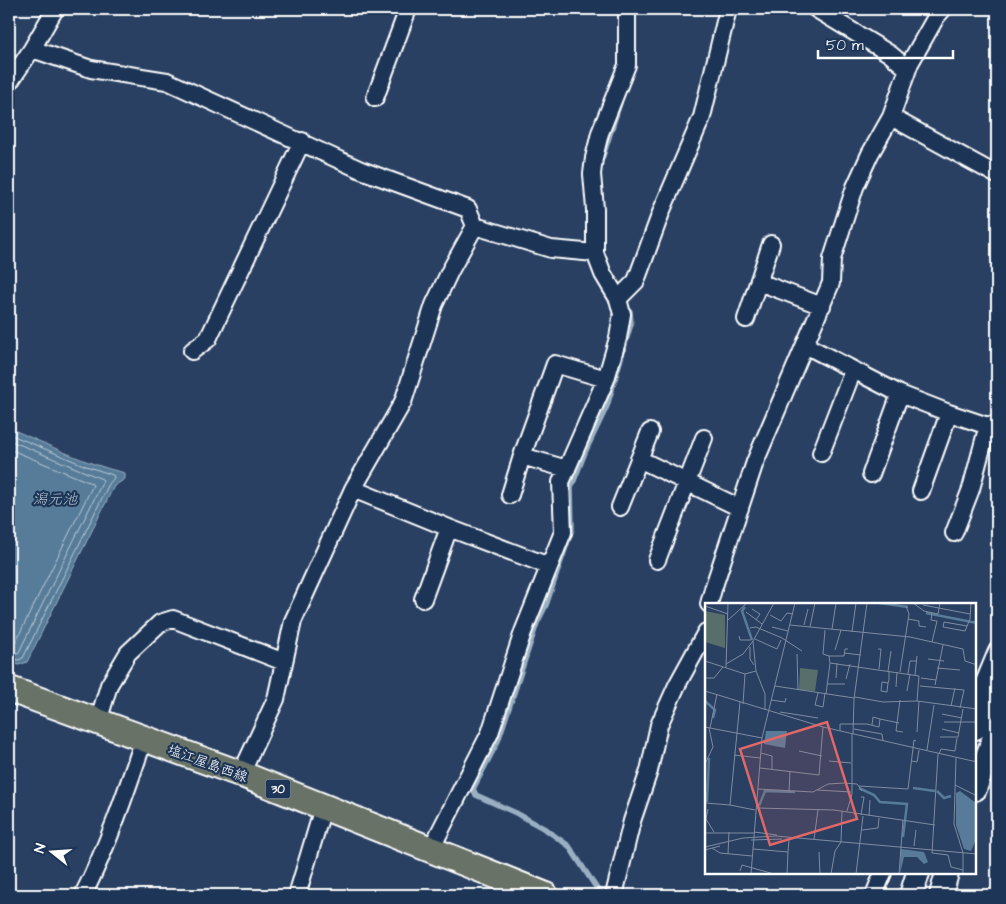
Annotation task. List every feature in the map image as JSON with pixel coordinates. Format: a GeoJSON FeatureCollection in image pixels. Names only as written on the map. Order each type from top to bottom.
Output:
{"type":"FeatureCollection","features":[{"type":"Feature","properties":{"kind":"main road"},"geometry":{"type":"LineString","coordinates":[[976,726],[997,683]]}},
{"type":"Feature","properties":{"kind":"main road","name":"塩江屋島西線"},"geometry":{"type":"LineString","coordinates":[[9,689],[240,774],[545,895]]}},
{"type":"Feature","properties":{"kind":"main road"},"geometry":{"type":"LineString","coordinates":[[976,787],[997,729]]}},
{"type":"Feature","properties":{"kind":"main road"},"geometry":{"type":"LineString","coordinates":[[911,895],[918,874]]}},
{"type":"Feature","properties":{"kind":"main road"},"geometry":{"type":"LineString","coordinates":[[940,895],[947,874]]}},
{"type":"Feature","properties":{"kind":"street"},"geometry":{"type":"LineString","coordinates":[[9,84],[55,9]]}},
{"type":"Feature","properties":{"kind":"street"},"geometry":{"type":"LineString","coordinates":[[375,98],[408,9]]}},
{"type":"Feature","properties":{"kind":"street"},"geometry":{"type":"LineString","coordinates":[[431,849],[490,733],[523,632],[563,532],[561,482],[606,378],[618,338],[622,314],[618,299],[603,274],[595,253],[595,209],[592,174],[600,133],[627,65],[627,15],[629,9]]}},
{"type":"Feature","properties":{"kind":"street"},"geometry":{"type":"LineString","coordinates":[[618,299],[636,281],[662,210],[702,117],[728,9]]}},
{"type":"Feature","properties":{"kind":"street"},"geometry":{"type":"LineString","coordinates":[[816,9],[890,54],[908,69]]}},
{"type":"Feature","properties":{"kind":"street"},"geometry":{"type":"LineString","coordinates":[[709,603],[755,462],[831,283],[832,259],[856,187],[870,154],[890,118],[908,69],[936,17],[943,9]]}},
{"type":"Feature","properties":{"kind":"street"},"geometry":{"type":"LineString","coordinates":[[32,49],[92,69],[167,81],[302,141],[361,170],[468,209],[475,226]]}},
{"type":"Feature","properties":{"kind":"street"},"geometry":{"type":"LineString","coordinates":[[890,118],[997,176]]}},
{"type":"Feature","properties":{"kind":"street"},"geometry":{"type":"LineString","coordinates":[[192,351],[208,339],[302,141]]}},
{"type":"Feature","properties":{"kind":"street"},"geometry":{"type":"LineString","coordinates":[[475,226],[551,249],[595,253]]}},
{"type":"Feature","properties":{"kind":"street"},"geometry":{"type":"LineString","coordinates":[[240,774],[276,699],[293,621],[353,489],[403,402],[434,306],[450,271],[475,226]]}},
{"type":"Feature","properties":{"kind":"street"},"geometry":{"type":"LineString","coordinates":[[746,319],[772,244]]}},
{"type":"Feature","properties":{"kind":"street"},"geometry":{"type":"LineString","coordinates":[[759,282],[822,306]]}},
{"type":"Feature","properties":{"kind":"street"},"geometry":{"type":"LineString","coordinates":[[805,345],[900,394],[949,413],[993,427],[954,533]]}},
{"type":"Feature","properties":{"kind":"street"},"geometry":{"type":"LineString","coordinates":[[510,495],[555,364],[606,378]]}},
{"type":"Feature","properties":{"kind":"street"},"geometry":{"type":"LineString","coordinates":[[821,453],[853,370]]}},
{"type":"Feature","properties":{"kind":"street"},"geometry":{"type":"LineString","coordinates":[[871,474],[900,394]]}},
{"type":"Feature","properties":{"kind":"street"},"geometry":{"type":"LineString","coordinates":[[921,491],[949,413]]}},
{"type":"Feature","properties":{"kind":"street"},"geometry":{"type":"LineString","coordinates":[[620,507],[650,432]]}},
{"type":"Feature","properties":{"kind":"street"},"geometry":{"type":"LineString","coordinates":[[658,560],[704,438]]}},
{"type":"Feature","properties":{"kind":"street"},"geometry":{"type":"LineString","coordinates":[[522,456],[567,469]]}},
{"type":"Feature","properties":{"kind":"street"},"geometry":{"type":"LineString","coordinates":[[639,459],[740,508]]}},
{"type":"Feature","properties":{"kind":"street"},"geometry":{"type":"LineString","coordinates":[[353,489],[549,566]]}},
{"type":"Feature","properties":{"kind":"street"},"geometry":{"type":"LineString","coordinates":[[423,599],[449,528]]}},
{"type":"Feature","properties":{"kind":"street"},"geometry":{"type":"LineString","coordinates":[[98,722],[109,685],[128,653],[160,623],[173,619],[284,662]]}},
{"type":"Feature","properties":{"kind":"street"},"geometry":{"type":"LineString","coordinates":[[614,895],[632,821],[649,771],[659,725],[677,685],[705,634]]}},
{"type":"Feature","properties":{"kind":"street"},"geometry":{"type":"LineString","coordinates":[[976,701],[997,651]]}},
{"type":"Feature","properties":{"kind":"street"},"geometry":{"type":"LineString","coordinates":[[83,895],[92,878],[144,740]]}},
{"type":"Feature","properties":{"kind":"street"},"geometry":{"type":"LineString","coordinates":[[297,895],[323,808]]}},
{"type":"Feature","properties":{"kind":"street"},"geometry":{"type":"LineString","coordinates":[[874,895],[883,874]]}},
{"type":"Feature","properties":{"kind":"water","name":"潟元池"},"geometry":{"type":"Polygon","coordinates":[[[9,428],[81,459],[125,473],[125,479],[114,486],[27,662],[19,665],[9,662],[9,428]]]}},
{"type":"Feature","properties":{"kind":"waterway"},"geometry":{"type":"LineString","coordinates":[[602,159],[620,103]]}},
{"type":"Feature","properties":{"kind":"waterway"},"geometry":{"type":"LineString","coordinates":[[601,895],[569,846],[545,829],[516,813],[476,795],[473,789],[498,741],[537,623],[546,605],[572,529],[571,488],[586,450],[607,406],[631,324],[630,311]]}}]}
